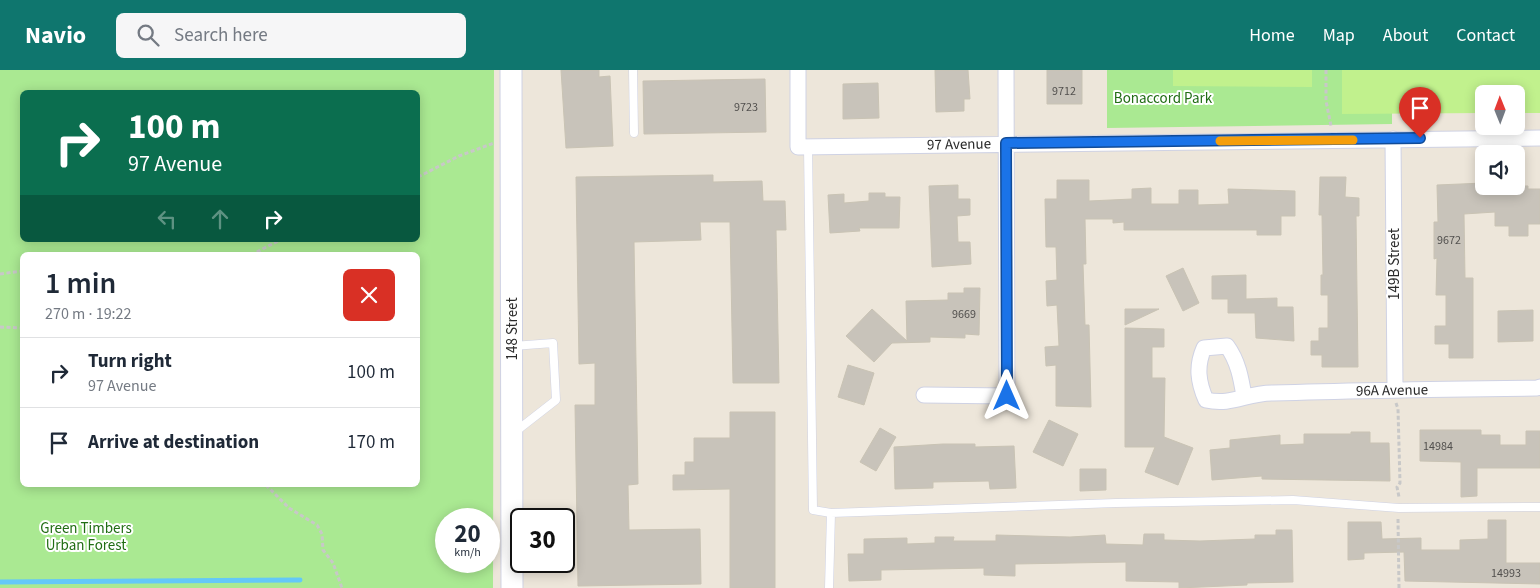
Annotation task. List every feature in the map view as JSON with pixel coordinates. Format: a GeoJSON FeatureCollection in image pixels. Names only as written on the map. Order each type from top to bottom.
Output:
{"type":"FeatureCollection","features":[{"type":"Feature","properties":{"kind":"main road","name":"148 Street"},"geometry":{"type":"LineString","coordinates":[[511,70],[512,588]]}},
{"type":"Feature","properties":{"kind":"street"},"geometry":{"type":"LineString","coordinates":[[798,70],[803,147]]}},
{"type":"Feature","properties":{"kind":"street"},"geometry":{"type":"LineString","coordinates":[[924,395],[1007,396],[1006,70]]}},
{"type":"Feature","properties":{"kind":"street","name":"97 Avenue"},"geometry":{"type":"LineString","coordinates":[[803,147],[1006,143],[1540,138]]}},
{"type":"Feature","properties":{"kind":"street","name":"149B Street"},"geometry":{"type":"LineString","coordinates":[[1393,139],[1395,396]]}},
{"type":"Feature","properties":{"kind":"street","name":"96A Avenue"},"geometry":{"type":"LineString","coordinates":[[1244,396],[1257,393],[1395,396],[1540,387]]}},
{"type":"Feature","properties":{"kind":"lane"},"geometry":{"type":"LineString","coordinates":[[633,70],[634,134]]}},
{"type":"Feature","properties":{"kind":"lane"},"geometry":{"type":"LineString","coordinates":[[803,147],[813,510],[831,513],[1116,503],[1293,500],[1399,508],[1540,506]]}},
{"type":"Feature","properties":{"kind":"lane"},"geometry":{"type":"LineString","coordinates":[[512,346],[553,343],[556,400],[512,435]]}},
{"type":"Feature","properties":{"kind":"lane"},"geometry":{"type":"LineString","coordinates":[[829,588],[831,513]]}},
{"type":"Feature","properties":{"kind":"path"},"geometry":{"type":"LineString","coordinates":[[1326,70],[1326,101],[1332,130]]}},
{"type":"Feature","properties":{"kind":"path"},"geometry":{"type":"LineString","coordinates":[[420,176],[459,156],[495,143]]}},
{"type":"Feature","properties":{"kind":"path"},"geometry":{"type":"LineString","coordinates":[[257,252],[276,242]]}},
{"type":"Feature","properties":{"kind":"path"},"geometry":{"type":"LineString","coordinates":[[0,274],[20,271]]}},
{"type":"Feature","properties":{"kind":"path"},"geometry":{"type":"LineString","coordinates":[[0,328],[20,328]]}},
{"type":"Feature","properties":{"kind":"path"},"geometry":{"type":"LineString","coordinates":[[1395,396],[1398,409],[1400,483],[1397,487],[1397,494],[1400,503]]}},
{"type":"Feature","properties":{"kind":"path"},"geometry":{"type":"LineString","coordinates":[[268,487],[289,508],[317,525],[322,534],[323,550],[333,563],[342,588]]}},
{"type":"Feature","properties":{"kind":"path"},"geometry":{"type":"LineString","coordinates":[[1398,515],[1400,588]]}},
{"type":"Feature","properties":{"kind":"green space","name":"Green Timbers Urban Forest"},"geometry":{"type":"Polygon","coordinates":[[[0,70],[494,70],[493,508],[435,508],[435,573],[493,573],[493,588],[0,588],[0,70]]]}},
{"type":"Feature","properties":{"kind":"green space","name":"Bonaccord Park"},"geometry":{"type":"Polygon","coordinates":[[[1107,70],[1392,70],[1392,124],[1107,128],[1107,70]]]}},
{"type":"Feature","properties":{"kind":"green space"},"geometry":{"type":"Polygon","coordinates":[[[1173,70],[1312,70],[1312,87],[1173,86],[1173,70]]]}},
{"type":"Feature","properties":{"kind":"green space"},"geometry":{"type":"Polygon","coordinates":[[[1342,70],[1540,70],[1540,113],[1525,113],[1525,85],[1475,85],[1475,113],[1342,114],[1342,70]]]}},
{"type":"Feature","properties":{"kind":"building"},"geometry":{"type":"Polygon","coordinates":[[[561,70],[599,70],[599,77],[610,76],[613,146],[566,148],[561,70]]]}},
{"type":"Feature","properties":{"kind":"building"},"geometry":{"type":"Polygon","coordinates":[[[935,70],[968,70],[970,99],[964,99],[964,111],[936,112],[935,70]]]}},
{"type":"Feature","properties":{"kind":"building"},"geometry":{"type":"Polygon","coordinates":[[[1047,70],[1082,70],[1082,104],[1047,104],[1047,70]]]}},
{"type":"Feature","properties":{"kind":"building"},"geometry":{"type":"Polygon","coordinates":[[[765,79],[766,132],[644,134],[643,81],[765,79]]]}},
{"type":"Feature","properties":{"kind":"building"},"geometry":{"type":"Polygon","coordinates":[[[878,83],[879,118],[843,119],[843,84],[878,83]]]}},
{"type":"Feature","properties":{"kind":"building"},"geometry":{"type":"Polygon","coordinates":[[[713,175],[713,182],[762,181],[763,201],[785,201],[786,230],[776,230],[779,383],[733,383],[730,222],[700,222],[701,240],[634,242],[638,484],[628,485],[629,530],[700,529],[701,584],[578,586],[575,405],[595,405],[595,363],[579,364],[576,177],[713,175]]]}},
{"type":"Feature","properties":{"kind":"building"},"geometry":{"type":"Polygon","coordinates":[[[1320,177],[1346,177],[1345,197],[1359,198],[1359,216],[1356,216],[1358,367],[1322,367],[1322,355],[1311,355],[1311,341],[1319,341],[1319,328],[1328,328],[1328,295],[1321,295],[1321,275],[1323,275],[1322,215],[1319,215],[1320,177]]]}},
{"type":"Feature","properties":{"kind":"building"},"geometry":{"type":"Polygon","coordinates":[[[1057,180],[1089,180],[1089,201],[1132,199],[1132,189],[1151,188],[1151,204],[1179,204],[1179,190],[1198,190],[1198,205],[1229,204],[1228,189],[1295,191],[1295,216],[1281,216],[1281,235],[1257,235],[1257,230],[1124,230],[1124,222],[1113,223],[1113,219],[1085,219],[1086,264],[1083,264],[1085,325],[1089,325],[1091,407],[1056,406],[1056,365],[1046,366],[1045,347],[1059,346],[1057,305],[1047,306],[1046,281],[1057,280],[1056,247],[1046,247],[1045,199],[1057,199],[1057,180]]]}},
{"type":"Feature","properties":{"kind":"building"},"geometry":{"type":"Polygon","coordinates":[[[1475,183],[1475,195],[1525,195],[1525,186],[1528,186],[1528,189],[1540,189],[1540,224],[1528,224],[1528,236],[1509,236],[1509,226],[1495,226],[1495,212],[1464,214],[1465,278],[1473,278],[1473,358],[1449,358],[1449,344],[1435,344],[1435,326],[1446,326],[1446,295],[1436,295],[1437,258],[1434,259],[1434,222],[1438,222],[1437,185],[1475,183]]]}},
{"type":"Feature","properties":{"kind":"building"},"geometry":{"type":"Polygon","coordinates":[[[958,185],[958,199],[970,199],[970,215],[957,216],[958,242],[970,242],[971,264],[932,267],[929,186],[958,185]]]}},
{"type":"Feature","properties":{"kind":"building"},"geometry":{"type":"Polygon","coordinates":[[[869,193],[885,193],[885,197],[900,197],[899,228],[859,228],[860,231],[830,233],[828,195],[844,194],[844,203],[869,201],[869,193]]]}},
{"type":"Feature","properties":{"kind":"building"},"geometry":{"type":"Polygon","coordinates":[[[1183,268],[1199,303],[1183,311],[1166,276],[1183,268]]]}},
{"type":"Feature","properties":{"kind":"building"},"geometry":{"type":"Polygon","coordinates":[[[1246,275],[1246,299],[1277,298],[1277,307],[1293,307],[1294,341],[1256,338],[1255,313],[1228,313],[1228,299],[1212,299],[1212,276],[1246,275]]]}},
{"type":"Feature","properties":{"kind":"building"},"geometry":{"type":"Polygon","coordinates":[[[964,288],[980,288],[979,335],[965,334],[965,338],[930,337],[930,342],[892,343],[874,362],[846,336],[872,309],[907,341],[906,301],[948,300],[948,293],[964,293],[964,288]]]}},
{"type":"Feature","properties":{"kind":"building"},"geometry":{"type":"Polygon","coordinates":[[[1125,309],[1159,309],[1125,325],[1125,309]]]}},
{"type":"Feature","properties":{"kind":"building"},"geometry":{"type":"Polygon","coordinates":[[[1533,310],[1533,341],[1498,342],[1498,311],[1533,310]]]}},
{"type":"Feature","properties":{"kind":"building"},"geometry":{"type":"Polygon","coordinates":[[[1125,328],[1164,329],[1164,347],[1152,347],[1152,378],[1165,378],[1164,437],[1193,448],[1178,485],[1145,472],[1155,447],[1125,447],[1125,328]]]}},
{"type":"Feature","properties":{"kind":"building"},"geometry":{"type":"Polygon","coordinates":[[[848,365],[874,373],[864,405],[838,397],[848,365]]]}},
{"type":"Feature","properties":{"kind":"building"},"geometry":{"type":"Polygon","coordinates":[[[730,412],[775,412],[775,588],[730,588],[730,489],[673,490],[673,475],[685,475],[685,462],[694,462],[694,438],[730,438],[730,412]]]}},
{"type":"Feature","properties":{"kind":"building"},"geometry":{"type":"Polygon","coordinates":[[[1049,420],[1078,434],[1063,466],[1033,452],[1049,420]]]}},
{"type":"Feature","properties":{"kind":"building"},"geometry":{"type":"Polygon","coordinates":[[[880,428],[896,437],[876,471],[860,462],[880,428]]]}},
{"type":"Feature","properties":{"kind":"building"},"geometry":{"type":"Polygon","coordinates":[[[1420,430],[1481,430],[1481,435],[1500,435],[1500,445],[1526,445],[1526,431],[1540,431],[1540,468],[1477,468],[1477,496],[1461,497],[1461,462],[1420,461],[1420,430]]]}},
{"type":"Feature","properties":{"kind":"building"},"geometry":{"type":"Polygon","coordinates":[[[1351,432],[1370,432],[1370,443],[1389,443],[1390,481],[1262,479],[1262,476],[1212,480],[1210,450],[1230,448],[1230,440],[1280,435],[1280,445],[1304,444],[1304,434],[1351,434],[1351,432]]]}},
{"type":"Feature","properties":{"kind":"building"},"geometry":{"type":"Polygon","coordinates":[[[975,444],[975,447],[1014,446],[1016,488],[990,489],[989,481],[933,482],[933,488],[895,489],[894,447],[975,444]]]}},
{"type":"Feature","properties":{"kind":"building"},"geometry":{"type":"Polygon","coordinates":[[[1080,469],[1106,469],[1106,490],[1080,491],[1080,469]]]}},
{"type":"Feature","properties":{"kind":"building"},"geometry":{"type":"Polygon","coordinates":[[[1488,520],[1506,520],[1506,563],[1540,563],[1540,584],[1405,581],[1404,552],[1364,553],[1364,559],[1348,560],[1348,522],[1381,522],[1382,539],[1421,538],[1421,550],[1460,550],[1460,540],[1488,539],[1488,520]]]}},
{"type":"Feature","properties":{"kind":"building"},"geometry":{"type":"Polygon","coordinates":[[[1276,530],[1292,530],[1293,582],[1179,588],[1179,582],[1126,581],[1126,562],[1015,564],[1015,576],[984,575],[984,568],[881,570],[881,580],[849,581],[848,554],[864,554],[864,539],[907,538],[907,544],[935,543],[935,537],[954,537],[953,541],[996,541],[996,535],[1070,537],[1105,535],[1106,544],[1143,545],[1144,534],[1164,534],[1164,540],[1200,541],[1255,539],[1255,535],[1276,535],[1276,530]]]}},
{"type":"Feature","properties":{"kind":"waterway"},"geometry":{"type":"LineString","coordinates":[[0,582],[300,580]]}},
{"type":"Feature","properties":{"kind":"slow traffic"},"geometry":{"type":"LineString","coordinates":[[1220,141],[1353,140]]}},
{"type":"Feature","properties":{"kind":"route"},"geometry":{"type":"LineString","coordinates":[[1007,396],[1006,143],[1420,138]]}}]}
